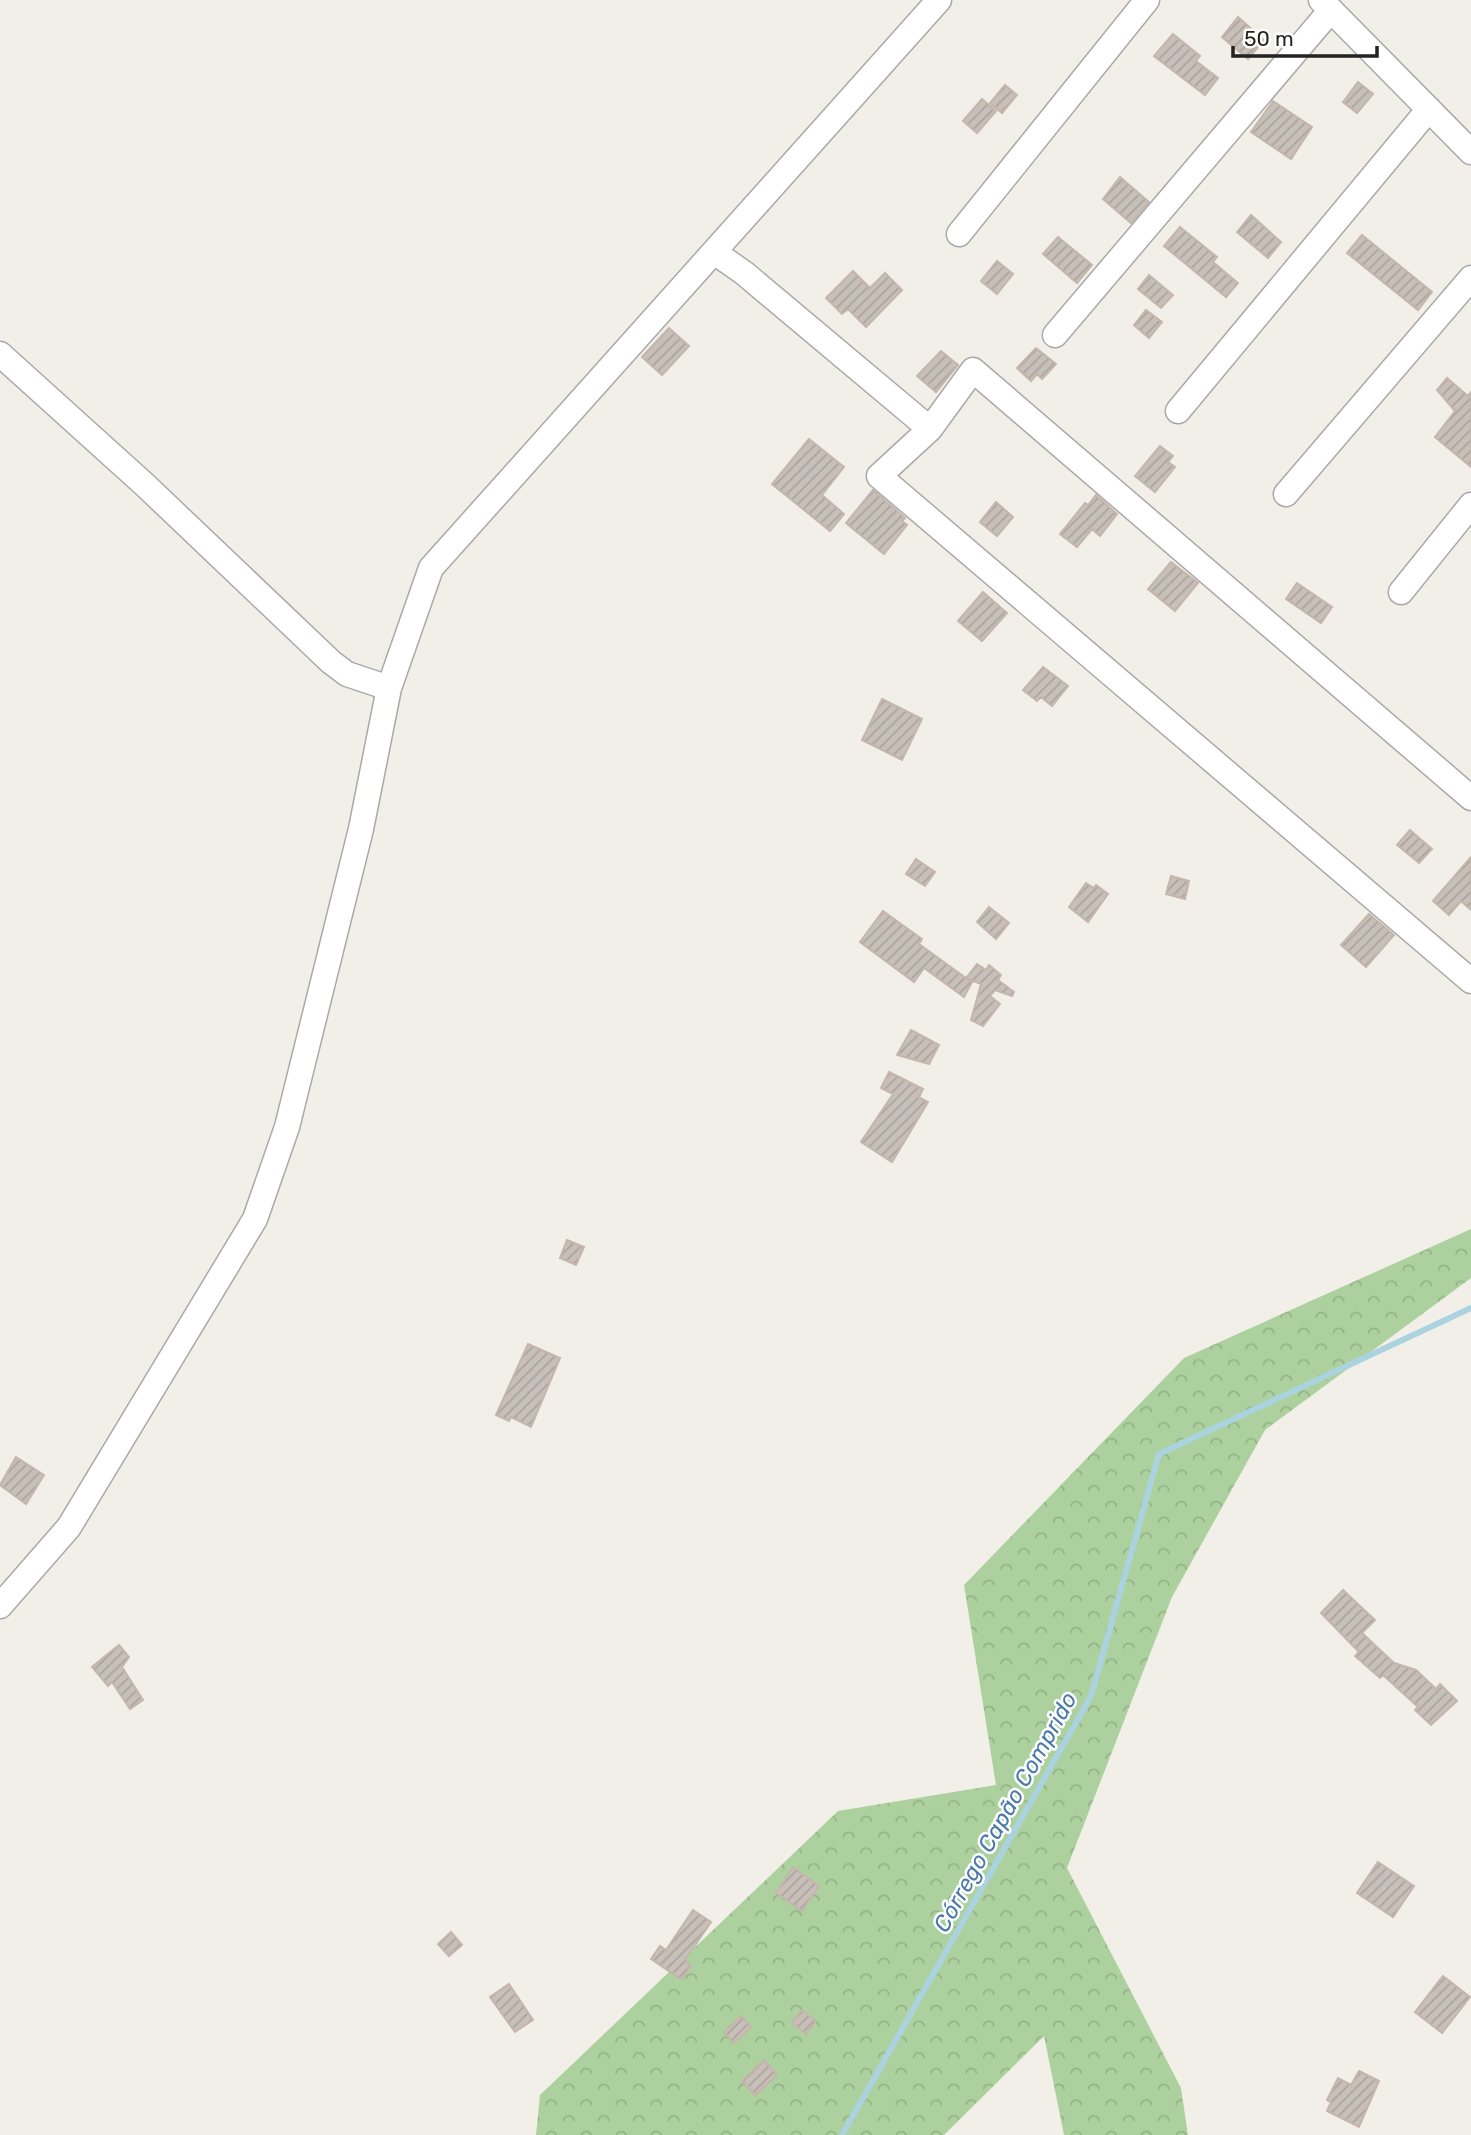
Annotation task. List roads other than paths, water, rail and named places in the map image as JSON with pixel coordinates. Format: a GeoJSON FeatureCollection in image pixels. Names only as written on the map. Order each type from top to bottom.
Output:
{"type":"FeatureCollection","features":[{"type":"Feature","properties":{"kind":"street"},"geometry":{"type":"LineString","coordinates":[[0,1606],[69,1527],[255,1219],[287,1127],[360,829],[390,688],[431,568],[939,0]]}},
{"type":"Feature","properties":{"kind":"street"},"geometry":{"type":"LineString","coordinates":[[959,234],[1147,0]]}},
{"type":"Feature","properties":{"kind":"street"},"geometry":{"type":"LineString","coordinates":[[1055,335],[1326,5],[1471,152]]}},
{"type":"Feature","properties":{"kind":"street"},"geometry":{"type":"LineString","coordinates":[[1178,411],[1429,109]]}},
{"type":"Feature","properties":{"kind":"street"},"geometry":{"type":"LineString","coordinates":[[714,252],[744,273],[930,429]]}},
{"type":"Feature","properties":{"kind":"street"},"geometry":{"type":"LineString","coordinates":[[1286,494],[1471,278]]}},
{"type":"Feature","properties":{"kind":"street"},"geometry":{"type":"LineString","coordinates":[[0,354],[145,485],[331,662],[347,674],[390,688]]}},
{"type":"Feature","properties":{"kind":"street"},"geometry":{"type":"LineString","coordinates":[[1471,798],[973,370],[930,429],[879,476],[1471,981]]}},
{"type":"Feature","properties":{"kind":"street"},"geometry":{"type":"LineString","coordinates":[[1401,592],[1471,505]]}},
{"type":"Feature","properties":{"kind":"waterway","name":"Córrego Capão Comprido"},"geometry":{"type":"LineString","coordinates":[[842,2135],[1091,1696],[1159,1454],[1471,1308]]}}]}
